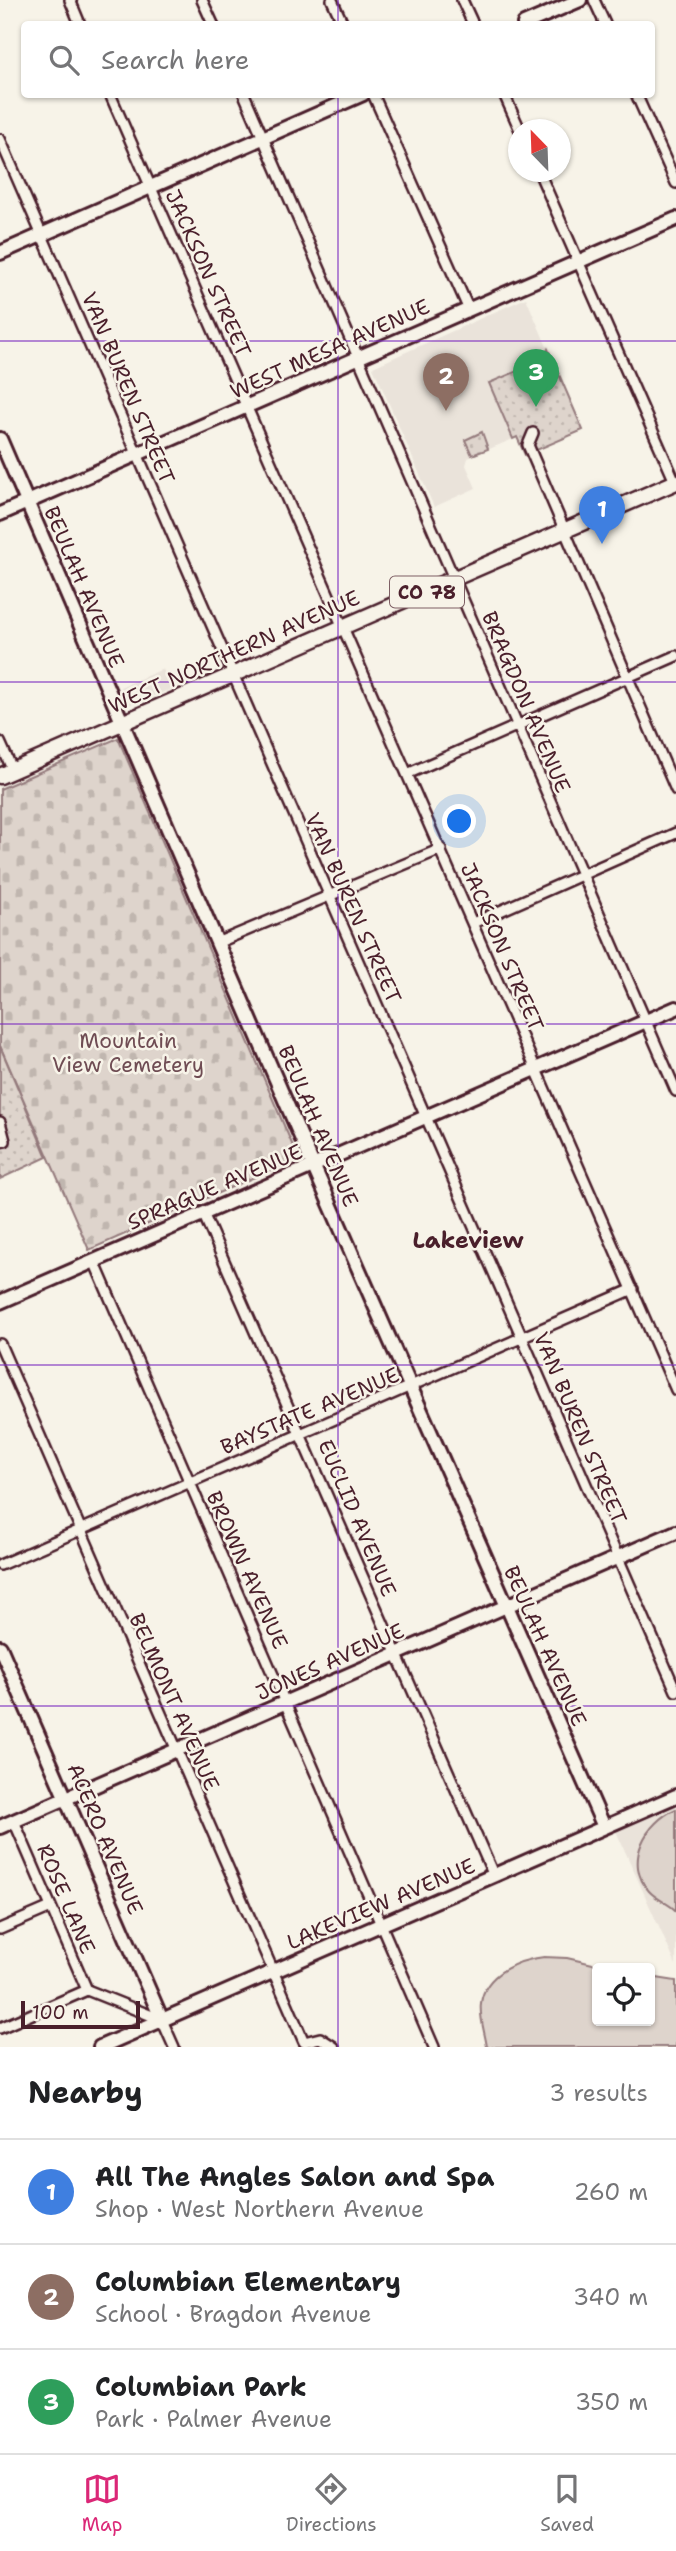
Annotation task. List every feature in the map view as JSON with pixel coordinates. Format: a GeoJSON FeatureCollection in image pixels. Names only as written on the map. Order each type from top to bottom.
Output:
{"type":"FeatureCollection","features":[{"type":"Feature","properties":{"kind":"main road","name":"WEST NORTHERN AVENUE"},"geometry":{"type":"LineString","coordinates":[[6,774],[676,483]]}},
{"type":"Feature","properties":{"kind":"street"},"geometry":{"type":"LineString","coordinates":[[70,0],[79,21]]}},
{"type":"Feature","properties":{"kind":"street"},"geometry":{"type":"LineString","coordinates":[[202,0],[212,21]]}},
{"type":"Feature","properties":{"kind":"street"},"geometry":{"type":"LineString","coordinates":[[332,0],[342,21]]}},
{"type":"Feature","properties":{"kind":"street"},"geometry":{"type":"LineString","coordinates":[[462,0],[472,21]]}},
{"type":"Feature","properties":{"kind":"street"},"geometry":{"type":"LineString","coordinates":[[531,21],[580,0]]}},
{"type":"Feature","properties":{"kind":"street"},"geometry":{"type":"LineString","coordinates":[[594,0],[604,21]]}},
{"type":"Feature","properties":{"kind":"street","name":"JACKSON STREET"},"geometry":{"type":"LineString","coordinates":[[112,98],[676,1390]]}},
{"type":"Feature","properties":{"kind":"street","name":"BRAGDON AVENUE"},"geometry":{"type":"LineString","coordinates":[[246,98],[676,1091]]}},
{"type":"Feature","properties":{"kind":"street"},"geometry":{"type":"LineString","coordinates":[[0,253],[354,98]]}},
{"type":"Feature","properties":{"kind":"street"},"geometry":{"type":"LineString","coordinates":[[375,98],[469,310]]}},
{"type":"Feature","properties":{"kind":"street"},"geometry":{"type":"LineString","coordinates":[[506,98],[515,119]]}},
{"type":"Feature","properties":{"kind":"street"},"geometry":{"type":"LineString","coordinates":[[638,98],[676,183]]}},
{"type":"Feature","properties":{"kind":"street","name":"VAN BUREN STREET"},"geometry":{"type":"LineString","coordinates":[[0,139],[676,1691]]}},
{"type":"Feature","properties":{"kind":"street"},"geometry":{"type":"LineString","coordinates":[[543,182],[676,483]]}},
{"type":"Feature","properties":{"kind":"street","name":"WEST MESA AVENUE"},"geometry":{"type":"LineString","coordinates":[[0,514],[676,219]]}},
{"type":"Feature","properties":{"kind":"street"},"geometry":{"type":"LineString","coordinates":[[533,433],[528,445],[676,790]]}},
{"type":"Feature","properties":{"kind":"street","name":"BEULAH AVENUE"},"geometry":{"type":"LineString","coordinates":[[0,439],[313,1165],[604,1827]]}},
{"type":"Feature","properties":{"kind":"street"},"geometry":{"type":"LineString","coordinates":[[407,774],[676,656]]}},
{"type":"Feature","properties":{"kind":"street"},"geometry":{"type":"LineString","coordinates":[[0,742],[6,774]]}},
{"type":"Feature","properties":{"kind":"street"},"geometry":{"type":"LineString","coordinates":[[473,923],[676,833]]}},
{"type":"Feature","properties":{"kind":"street"},"geometry":{"type":"LineString","coordinates":[[219,942],[441,849]]}},
{"type":"Feature","properties":{"kind":"street","name":"SPRAGUE AVENUE"},"geometry":{"type":"LineString","coordinates":[[0,1302],[676,1008]]}},
{"type":"Feature","properties":{"kind":"street"},"geometry":{"type":"LineString","coordinates":[[0,1122],[3,1141]]}},
{"type":"Feature","properties":{"kind":"street","name":"EUCLID AVENUE"},"geometry":{"type":"LineString","coordinates":[[203,1213],[494,1876]]}},
{"type":"Feature","properties":{"kind":"street","name":"BROWN AVENUE"},"geometry":{"type":"LineString","coordinates":[[94,1261],[434,2047]]}},
{"type":"Feature","properties":{"kind":"street","name":"BAYSTATE AVENUE"},"geometry":{"type":"LineString","coordinates":[[0,1564],[633,1289]]}},
{"type":"Feature","properties":{"kind":"street","name":"BELMONT AVENUE"},"geometry":{"type":"LineString","coordinates":[[0,1344],[305,2044],[320,2038],[334,2047]]}},
{"type":"Feature","properties":{"kind":"street","name":"JONES AVENUE"},"geometry":{"type":"LineString","coordinates":[[0,1827],[676,1532]]}},
{"type":"Feature","properties":{"kind":"street","name":"ACERO AVENUE"},"geometry":{"type":"LineString","coordinates":[[0,1647],[174,2047]]}},
{"type":"Feature","properties":{"kind":"street"},"geometry":{"type":"LineString","coordinates":[[666,1668],[676,1664]]}},
{"type":"Feature","properties":{"kind":"street","name":"LAKEVIEW AVENUE"},"geometry":{"type":"LineString","coordinates":[[100,2047],[676,1796]]}},
{"type":"Feature","properties":{"kind":"street","name":"ROSE LANE"},"geometry":{"type":"LineString","coordinates":[[14,1821],[87,1990]]}},
{"type":"Feature","properties":{"kind":"street"},"geometry":{"type":"LineString","coordinates":[[0,1929],[51,1907]]}},
{"type":"Feature","properties":{"kind":"street"},"geometry":{"type":"LineString","coordinates":[[0,2028],[87,1990],[162,2020]]}},
{"type":"Feature","properties":{"kind":"shaded area"},"geometry":{"type":"Polygon","coordinates":[[[526,298],[548,349],[544,360],[489,383],[513,439],[468,458],[466,465],[476,488],[434,507],[373,367],[526,298]]]}},
{"type":"Feature","properties":{"kind":"shaded area"},"geometry":{"type":"Polygon","coordinates":[[[163,669],[172,689],[128,705],[120,687],[163,669]]]}},
{"type":"Feature","properties":{"kind":"shaded area"},"geometry":{"type":"Polygon","coordinates":[[[676,1805],[676,1965],[616,1831],[676,1805]]]}},
{"type":"Feature","properties":{"kind":"green space"},"geometry":{"type":"Polygon","coordinates":[[[548,349],[583,430],[525,455],[517,437],[513,439],[489,383],[544,360],[548,349]]]}},
{"type":"Feature","properties":{"kind":"green space"},"geometry":{"type":"Polygon","coordinates":[[[482,432],[488,449],[472,455],[465,440],[482,432]]]}},
{"type":"Feature","properties":{"kind":"green space","name":"Mountain View Cemetery"},"geometry":{"type":"Polygon","coordinates":[[[118,738],[298,1158],[89,1250],[0,1046],[0,789],[118,738]]]}},
{"type":"Feature","properties":{"kind":"green space"},"geometry":{"type":"Polygon","coordinates":[[[0,1046],[47,1157],[0,1179],[0,1046]]]}},
{"type":"Feature","properties":{"kind":"green space"},"geometry":{"type":"Polygon","coordinates":[[[676,1809],[676,1911],[649,1891],[641,1880],[638,1856],[647,1833],[655,1823],[676,1809]]]}},
{"type":"Feature","properties":{"kind":"green space"},"geometry":{"type":"Polygon","coordinates":[[[544,1957],[567,1958],[592,1964],[592,2026],[655,2026],[655,1978],[676,1981],[676,2047],[487,2047],[481,2019],[484,1993],[496,1976],[524,1961],[544,1957]]]}},
{"type":"Feature","properties":{"kind":"place","name":"Columbian Park"},"geometry":{"type":"Point","coordinates":[536,407]}},
{"type":"Feature","properties":{"kind":"place","name":"Columbian Elementary"},"geometry":{"type":"Point","coordinates":[446,411]}},
{"type":"Feature","properties":{"kind":"place","name":"All The Angles Salon and Spa"},"geometry":{"type":"Point","coordinates":[602,544]}},
{"type":"Feature","properties":{"kind":"district","name":"Lakeview"},"geometry":{"type":"Point","coordinates":[468,1240]}}]}
